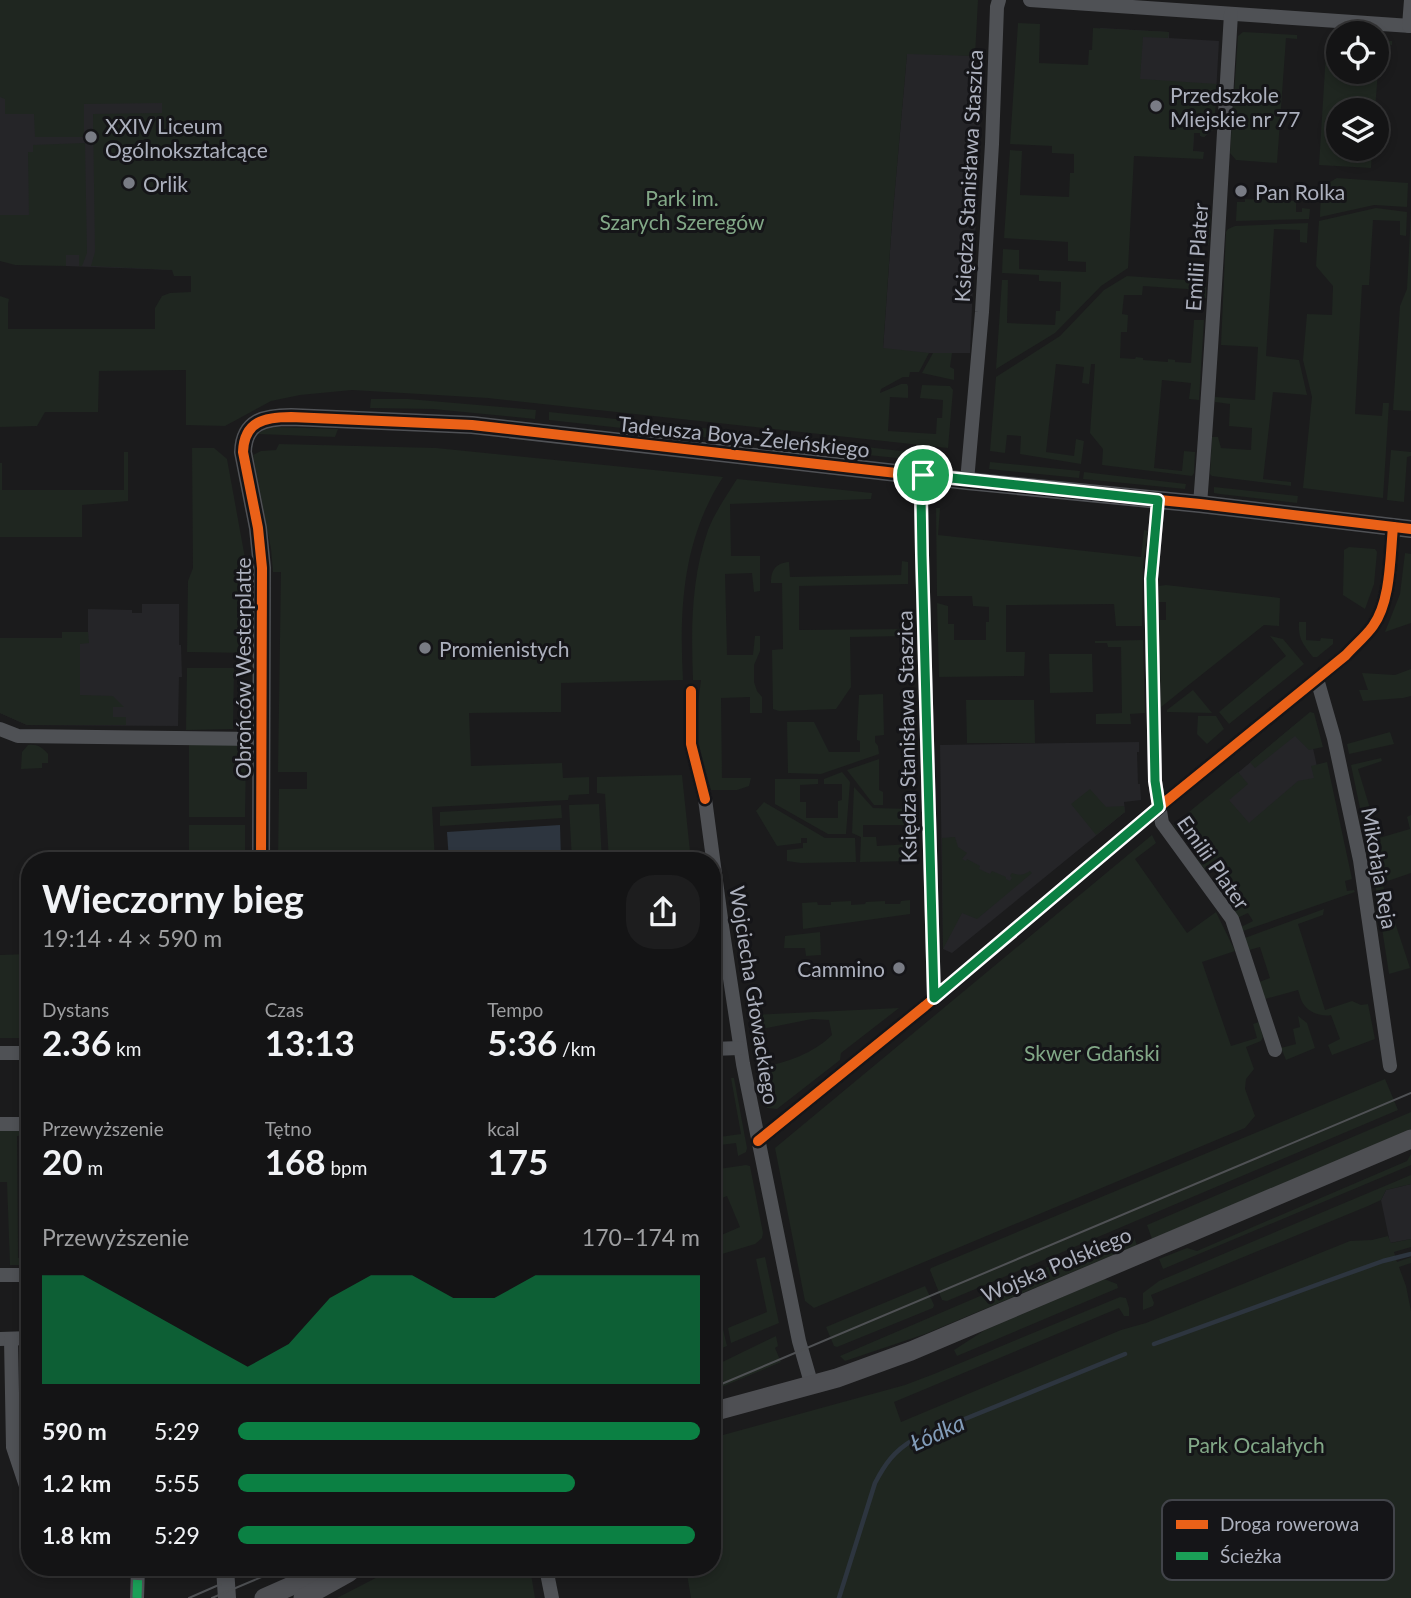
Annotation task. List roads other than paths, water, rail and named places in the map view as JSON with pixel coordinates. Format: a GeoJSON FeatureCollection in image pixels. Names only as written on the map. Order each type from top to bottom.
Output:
{"type":"FeatureCollection","features":[{"type":"Feature","properties":{"kind":"main road","name":"Wojska Polskiego"},"geometry":{"type":"LineString","coordinates":[[721,1410],[811,1386],[911,1351],[1411,1139]]}},
{"type":"Feature","properties":{"kind":"main road"},"geometry":{"type":"LineString","coordinates":[[264,1598],[314,1576]]}},
{"type":"Feature","properties":{"kind":"main road"},"geometry":{"type":"LineString","coordinates":[[303,1598],[343,1576]]}},
{"type":"Feature","properties":{"kind":"street","name":"Księdza Stanisława Staszica"},"geometry":{"type":"LineString","coordinates":[[967,481],[982,312],[999,0]]}},
{"type":"Feature","properties":{"kind":"street"},"geometry":{"type":"LineString","coordinates":[[1030,0],[1187,5],[1231,14],[1410,26],[1411,0]]}},
{"type":"Feature","properties":{"kind":"street","name":"Emilii Plater"},"geometry":{"type":"LineString","coordinates":[[1200,504],[1223,175],[1231,14]]}},
{"type":"Feature","properties":{"kind":"street","name":"Tadeusza Boya-Żeleńskiego"},"geometry":{"type":"LineString","coordinates":[[245,435],[257,422],[279,417],[472,425],[1402,528]]}},
{"type":"Feature","properties":{"kind":"street","name":"Obrońców Westerplatte"},"geometry":{"type":"LineString","coordinates":[[245,435],[244,462],[258,528],[262,568],[261,852]]}},
{"type":"Feature","properties":{"kind":"street","name":"Księdza Stanisława Staszica"},"geometry":{"type":"LineString","coordinates":[[923,475],[922,555],[934,998]]}},
{"type":"Feature","properties":{"kind":"street","name":"Emilii Plater"},"geometry":{"type":"LineString","coordinates":[[1158,500],[1151,579],[1155,781],[1159,807],[1164,828],[1232,919],[1275,1050]]}},
{"type":"Feature","properties":{"kind":"street"},"geometry":{"type":"LineString","coordinates":[[758,1141],[1346,655],[1373,626],[1380,612],[1402,528]]}},
{"type":"Feature","properties":{"kind":"street","name":"Mikołaja Reja"},"geometry":{"type":"LineString","coordinates":[[1317,679],[1337,753],[1360,860],[1390,1066]]}},
{"type":"Feature","properties":{"kind":"street","name":"Wojciecha Głowackiego"},"geometry":{"type":"LineString","coordinates":[[691,691],[691,744],[705,799],[712,852]]}},
{"type":"Feature","properties":{"kind":"street"},"geometry":{"type":"LineString","coordinates":[[0,729],[18,736],[263,739]]}},
{"type":"Feature","properties":{"kind":"street","name":"Wojciecha Głowackiego"},"geometry":{"type":"LineString","coordinates":[[721,919],[740,1048],[799,1341],[811,1386]]}},
{"type":"Feature","properties":{"kind":"street"},"geometry":{"type":"LineString","coordinates":[[721,1049],[740,1048]]}},
{"type":"Feature","properties":{"kind":"street"},"geometry":{"type":"LineString","coordinates":[[0,1053],[21,1053]]}},
{"type":"Feature","properties":{"kind":"street"},"geometry":{"type":"LineString","coordinates":[[0,1124],[21,1124]]}},
{"type":"Feature","properties":{"kind":"street"},"geometry":{"type":"LineString","coordinates":[[0,1275],[21,1275]]}},
{"type":"Feature","properties":{"kind":"street"},"geometry":{"type":"LineString","coordinates":[[6,1339],[12,1368],[14,1453],[21,1473]]}},
{"type":"Feature","properties":{"kind":"street"},"geometry":{"type":"LineString","coordinates":[[137,1598],[138,1576]]}},
{"type":"Feature","properties":{"kind":"street"},"geometry":{"type":"LineString","coordinates":[[226,1576],[227,1598]]}},
{"type":"Feature","properties":{"kind":"street"},"geometry":{"type":"LineString","coordinates":[[548,1576],[552,1598]]}},
{"type":"Feature","properties":{"kind":"waterway","name":"Łódka"},"geometry":{"type":"LineString","coordinates":[[1154,1344],[1383,1261],[1411,1254]]}},
{"type":"Feature","properties":{"kind":"waterway","name":"Łódka"},"geometry":{"type":"LineString","coordinates":[[839,1598],[875,1483],[895,1453],[913,1440],[1125,1354]]}},
{"type":"Feature","properties":{"kind":"tram line"},"geometry":{"type":"LineString","coordinates":[[721,1384],[1411,1093]]}},
{"type":"Feature","properties":{"kind":"tram line"},"geometry":{"type":"LineString","coordinates":[[212,1598],[264,1576]]}},
{"type":"Feature","properties":{"kind":"tram line"},"geometry":{"type":"LineString","coordinates":[[189,1598],[221,1584]]}},
{"type":"Feature","properties":{"kind":"place","name":"Przedszkole Miejskie nr 77"},"geometry":{"type":"Point","coordinates":[1156,106]}},
{"type":"Feature","properties":{"kind":"place","name":"XXIV Liceum Ogólnokształcące"},"geometry":{"type":"Point","coordinates":[91,137]}},
{"type":"Feature","properties":{"kind":"place","name":"Orlik"},"geometry":{"type":"Point","coordinates":[129,183]}},
{"type":"Feature","properties":{"kind":"place","name":"Pan Rolka"},"geometry":{"type":"Point","coordinates":[1241,191]}},
{"type":"Feature","properties":{"kind":"place","name":"Promienistych"},"geometry":{"type":"Point","coordinates":[425,648]}},
{"type":"Feature","properties":{"kind":"place","name":"Cammino"},"geometry":{"type":"Point","coordinates":[899,968]}},
{"type":"Feature","properties":{"kind":"park label","name":"Park im. Szarych Szeregów"},"geometry":{"type":"Point","coordinates":[682,209]}},
{"type":"Feature","properties":{"kind":"park label","name":"Skwer Gdański"},"geometry":{"type":"Point","coordinates":[1092,1052]}},
{"type":"Feature","properties":{"kind":"park label","name":"Park Ocalałych"},"geometry":{"type":"Point","coordinates":[1256,1444]}}]}
